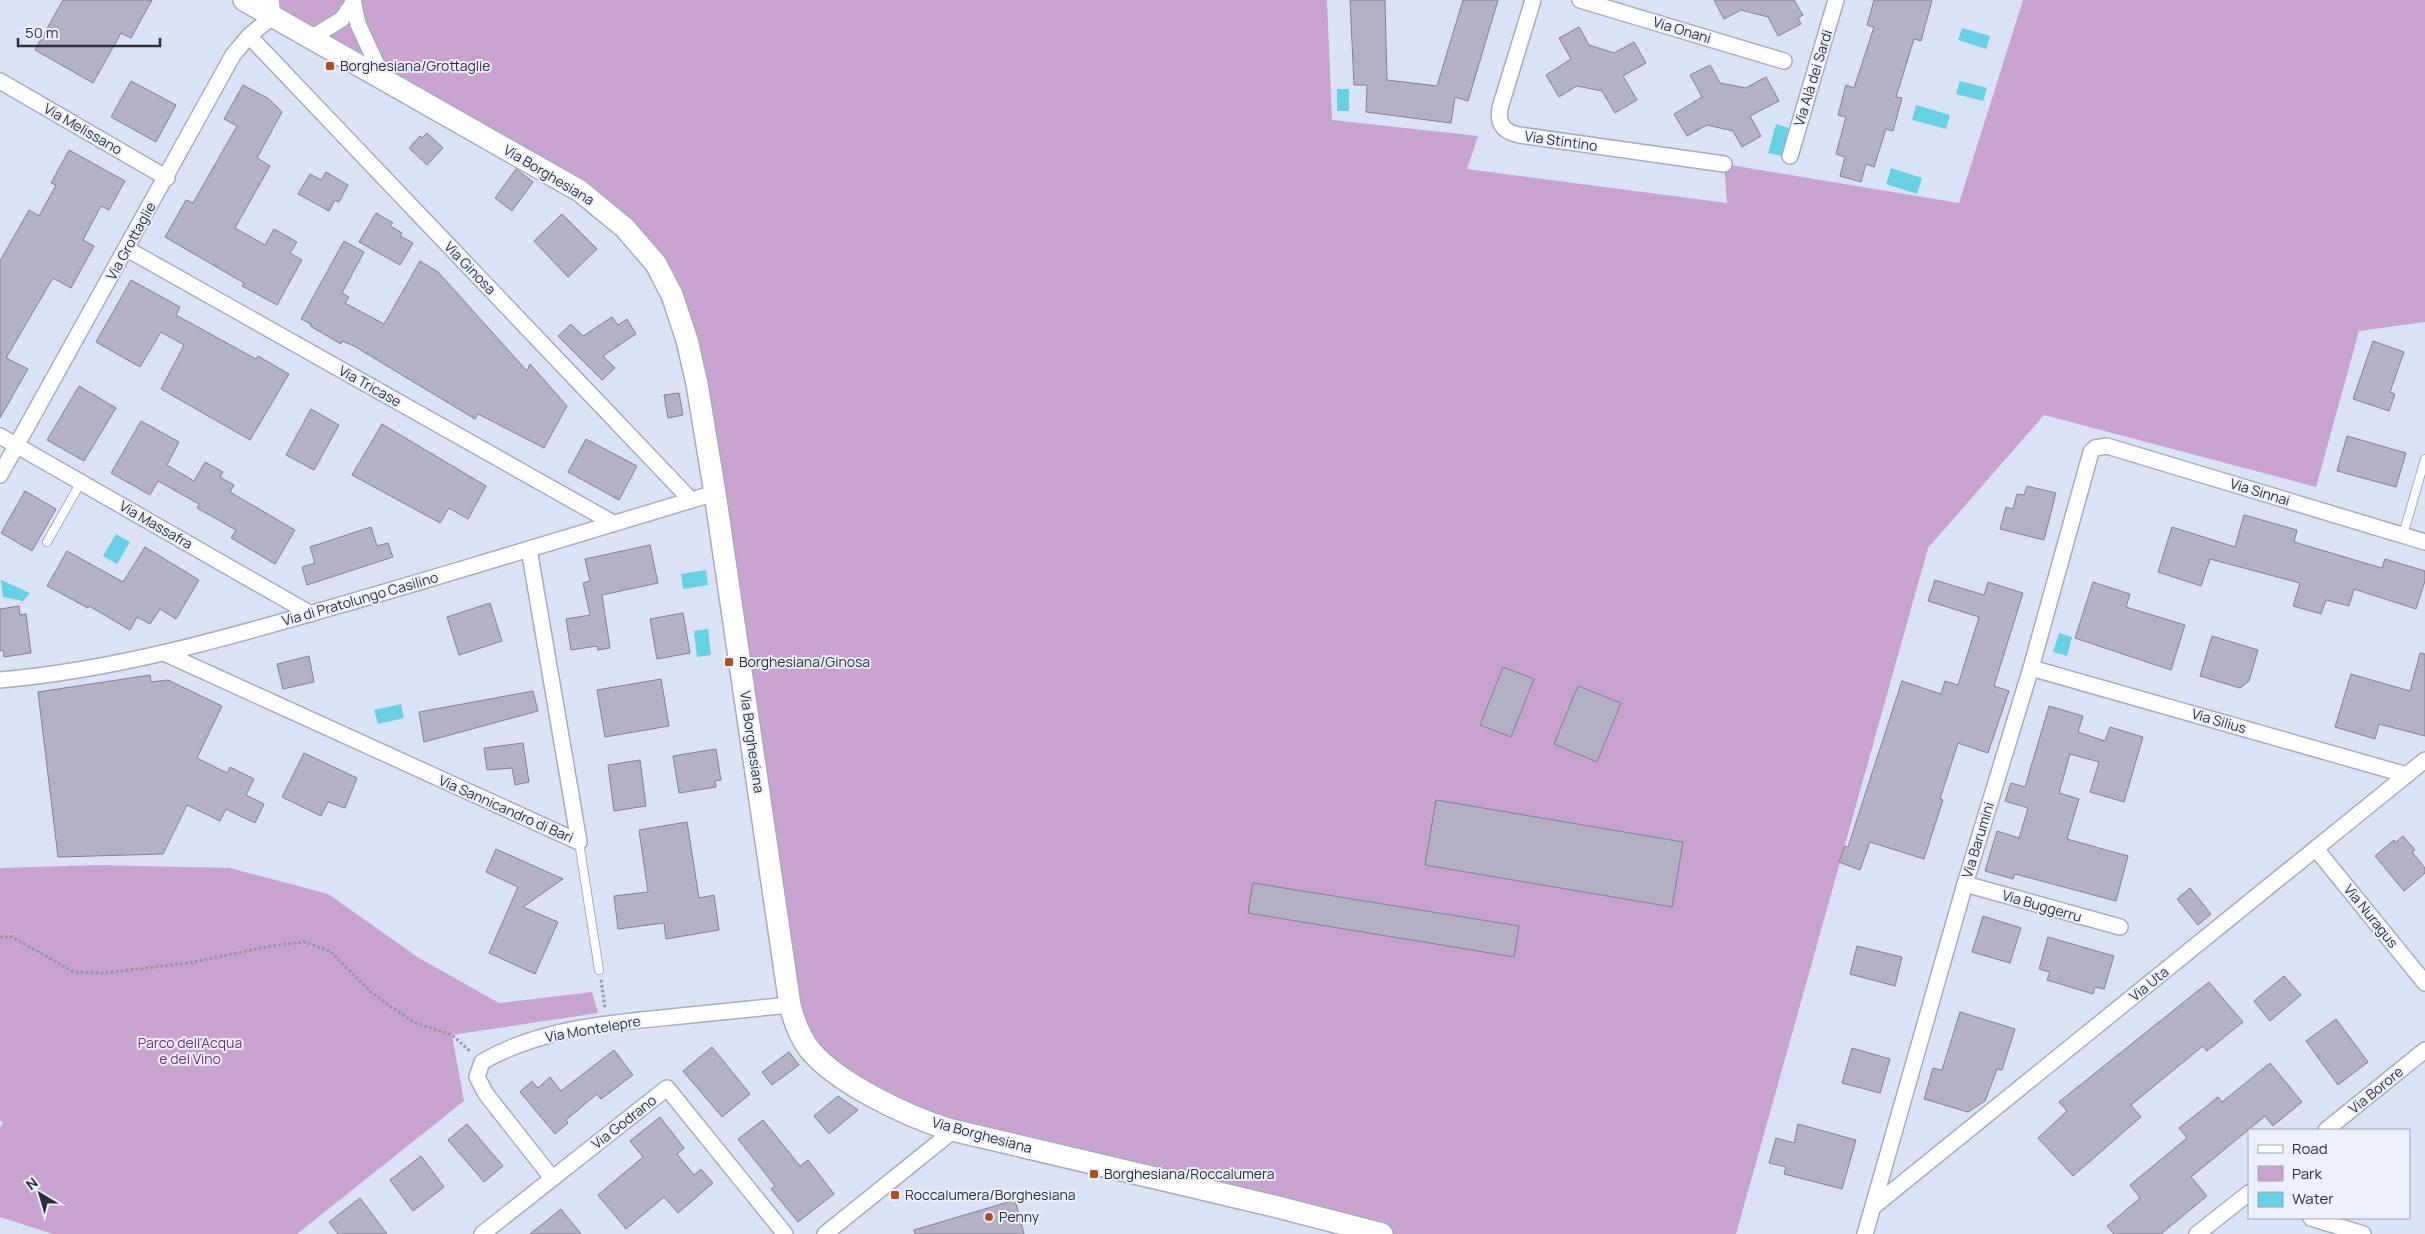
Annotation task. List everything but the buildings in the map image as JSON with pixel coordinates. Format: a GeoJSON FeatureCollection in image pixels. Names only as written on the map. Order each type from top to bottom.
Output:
{"type":"FeatureCollection","features":[{"type":"Feature","properties":{"kind":"street","name":"Via Borghesiana"},"geometry":{"type":"LineString","coordinates":[[244,0],[272,8],[311,38],[580,192],[614,217],[646,252],[667,285],[687,340],[697,384],[715,493],[790,1005],[801,1038],[812,1052],[828,1067],[891,1105],[931,1123],[1382,1234]]}},
{"type":"Feature","properties":{"kind":"street","name":"Via Stintino"},"geometry":{"type":"LineString","coordinates":[[1533,0],[1500,108],[1500,123],[1505,130],[1519,136],[1724,164]]}},
{"type":"Feature","properties":{"kind":"street","name":"Via Onani"},"geometry":{"type":"LineString","coordinates":[[1580,0],[1784,61]]}},
{"type":"Feature","properties":{"kind":"street","name":"Via Alà dei Sardi"},"geometry":{"type":"LineString","coordinates":[[1790,156],[1836,0]]}},
{"type":"Feature","properties":{"kind":"street"},"geometry":{"type":"LineString","coordinates":[[311,38],[342,19],[353,2]]}},
{"type":"Feature","properties":{"kind":"street"},"geometry":{"type":"LineString","coordinates":[[353,2],[360,30],[384,80]]}},
{"type":"Feature","properties":{"kind":"street","name":"Via Grottaglie"},"geometry":{"type":"LineString","coordinates":[[0,475],[167,178],[233,55],[272,8]]}},
{"type":"Feature","properties":{"kind":"street","name":"Via Ginosa"},"geometry":{"type":"LineString","coordinates":[[249,36],[691,500]]}},
{"type":"Feature","properties":{"kind":"street","name":"Via Melissano"},"geometry":{"type":"LineString","coordinates":[[0,81],[167,178]]}},
{"type":"Feature","properties":{"kind":"street","name":"Via Tricase"},"geometry":{"type":"LineString","coordinates":[[127,249],[613,523]]}},
{"type":"Feature","properties":{"kind":"street","name":"Via Massafra"},"geometry":{"type":"LineString","coordinates":[[0,436],[312,614]]}},
{"type":"Feature","properties":{"kind":"street","name":"Via Sinnai"},"geometry":{"type":"LineString","coordinates":[[2095,448],[2107,446],[2425,542]]}},
{"type":"Feature","properties":{"kind":"street","name":"Via Barumini"},"geometry":{"type":"LineString","coordinates":[[1865,1234],[1965,884],[2031,668],[2088,458],[2095,448]]}},
{"type":"Feature","properties":{"kind":"street","name":"Via di Pratolungo Casilino"},"geometry":{"type":"LineString","coordinates":[[0,680],[92,669],[164,653],[312,614],[715,493]]}},
{"type":"Feature","properties":{"kind":"street","name":"Via Sannicandro di Bari"},"geometry":{"type":"LineString","coordinates":[[529,549],[579,842]]}},
{"type":"Feature","properties":{"kind":"street","name":"Via Sannicandro di Bari"},"geometry":{"type":"LineString","coordinates":[[164,653],[579,842]]}},
{"type":"Feature","properties":{"kind":"street","name":"Via Silius"},"geometry":{"type":"LineString","coordinates":[[2031,668],[2407,775]]}},
{"type":"Feature","properties":{"kind":"street","name":"Via Uta"},"geometry":{"type":"LineString","coordinates":[[1872,1206],[2425,760]]}},
{"type":"Feature","properties":{"kind":"street","name":"Via Nuragus"},"geometry":{"type":"LineString","coordinates":[[2316,849],[2425,983]]}},
{"type":"Feature","properties":{"kind":"street","name":"Via Buggerru"},"geometry":{"type":"LineString","coordinates":[[1965,884],[2120,927]]}},
{"type":"Feature","properties":{"kind":"street","name":"Via Montelepre"},"geometry":{"type":"LineString","coordinates":[[482,1062],[500,1052],[550,1035],[626,1021],[790,1005]]}},
{"type":"Feature","properties":{"kind":"street","name":"Via Borore"},"geometry":{"type":"LineString","coordinates":[[2327,1129],[2425,1050]]}},
{"type":"Feature","properties":{"kind":"street"},"geometry":{"type":"LineString","coordinates":[[482,1062],[477,1077],[486,1094],[552,1178]]}},
{"type":"Feature","properties":{"kind":"street","name":"Via Godrano"},"geometry":{"type":"LineString","coordinates":[[482,1234],[667,1088],[785,1234]]}},
{"type":"Feature","properties":{"kind":"street"},"geometry":{"type":"LineString","coordinates":[[825,1234],[954,1130]]}},
{"type":"Feature","properties":{"kind":"street"},"geometry":{"type":"LineString","coordinates":[[2197,1234],[2247,1196]]}},
{"type":"Feature","properties":{"kind":"street"},"geometry":{"type":"LineString","coordinates":[[2314,1219],[2363,1234]]}},
{"type":"Feature","properties":{"kind":"lane"},"geometry":{"type":"LineString","coordinates":[[2403,535],[2425,459]]}},
{"type":"Feature","properties":{"kind":"lane"},"geometry":{"type":"LineString","coordinates":[[47,542],[81,482]]}},
{"type":"Feature","properties":{"kind":"lane"},"geometry":{"type":"LineString","coordinates":[[579,842],[599,970]]}},
{"type":"Feature","properties":{"kind":"path"},"geometry":{"type":"LineString","coordinates":[[0,938],[12,938],[74,972],[104,973],[189,963],[271,946],[304,942],[330,951],[381,999],[413,1022],[452,1035],[482,1062]]}},
{"type":"Feature","properties":{"kind":"path"},"geometry":{"type":"LineString","coordinates":[[599,970],[605,1008]]}},
{"type":"Feature","properties":{"kind":"green space"},"geometry":{"type":"Polygon","coordinates":[[[278,0],[1327,0],[1332,120],[1478,136],[1467,169],[1727,203],[1724,164],[1959,203],[2023,0],[2425,0],[2425,322],[2359,331],[2316,487],[2044,415],[1928,548],[1736,1234],[1382,1234],[931,1123],[806,1045],[687,340],[625,228],[273,16],[278,0]]]}},
{"type":"Feature","properties":{"kind":"green space","name":"Parco dell'Acqua e del Vino"},"geometry":{"type":"Polygon","coordinates":[[[97,865],[230,868],[328,894],[419,958],[499,1003],[592,992],[598,1013],[452,1035],[464,1101],[297,1234],[53,1234],[0,1217],[0,1128],[3,1122],[0,1121],[0,868],[97,865]]]}},
{"type":"Feature","properties":{"kind":"water"},"geometry":{"type":"Polygon","coordinates":[[[1962,28],[1990,36],[1986,49],[1958,40],[1962,28]]]}},
{"type":"Feature","properties":{"kind":"water"},"geometry":{"type":"Polygon","coordinates":[[[1960,81],[1987,88],[1983,101],[1956,94],[1960,81]]]}},
{"type":"Feature","properties":{"kind":"water"},"geometry":{"type":"Polygon","coordinates":[[[1337,89],[1349,89],[1349,111],[1337,111],[1337,89]]]}},
{"type":"Feature","properties":{"kind":"water"},"geometry":{"type":"Polygon","coordinates":[[[1916,105],[1950,115],[1946,129],[1912,120],[1916,105]]]}},
{"type":"Feature","properties":{"kind":"water"},"geometry":{"type":"Polygon","coordinates":[[[1776,124],[1789,128],[1782,156],[1768,153],[1776,124]]]}},
{"type":"Feature","properties":{"kind":"water"},"geometry":{"type":"Polygon","coordinates":[[[1891,168],[1922,178],[1917,194],[1886,184],[1891,168]]]}},
{"type":"Feature","properties":{"kind":"water"},"geometry":{"type":"Polygon","coordinates":[[[116,534],[130,542],[117,564],[103,556],[116,534]]]}},
{"type":"Feature","properties":{"kind":"water"},"geometry":{"type":"Polygon","coordinates":[[[706,570],[708,585],[683,589],[681,574],[706,570]]]}},
{"type":"Feature","properties":{"kind":"water"},"geometry":{"type":"Polygon","coordinates":[[[1,580],[30,593],[23,601],[3,597],[1,580]]]}},
{"type":"Feature","properties":{"kind":"water"},"geometry":{"type":"Polygon","coordinates":[[[708,629],[711,655],[697,657],[694,631],[708,629]]]}},
{"type":"Feature","properties":{"kind":"water"},"geometry":{"type":"Polygon","coordinates":[[[2059,633],[2072,637],[2067,656],[2053,652],[2059,633]]]}},
{"type":"Feature","properties":{"kind":"water"},"geometry":{"type":"Polygon","coordinates":[[[401,704],[404,718],[378,724],[374,710],[401,704]]]}},
{"type":"Feature","properties":{"kind":"place","name":"Borghesiana/Grottaglie"},"geometry":{"type":"Point","coordinates":[330,66]}},
{"type":"Feature","properties":{"kind":"place","name":"Borghesiana/Ginosa"},"geometry":{"type":"Point","coordinates":[729,662]}},
{"type":"Feature","properties":{"kind":"place","name":"Borghesiana/Roccalumera"},"geometry":{"type":"Point","coordinates":[1094,1174]}},
{"type":"Feature","properties":{"kind":"place","name":"Roccalumera/Borghesiana"},"geometry":{"type":"Point","coordinates":[895,1195]}},
{"type":"Feature","properties":{"kind":"place","name":"Penny"},"geometry":{"type":"Point","coordinates":[989,1217]}}]}
